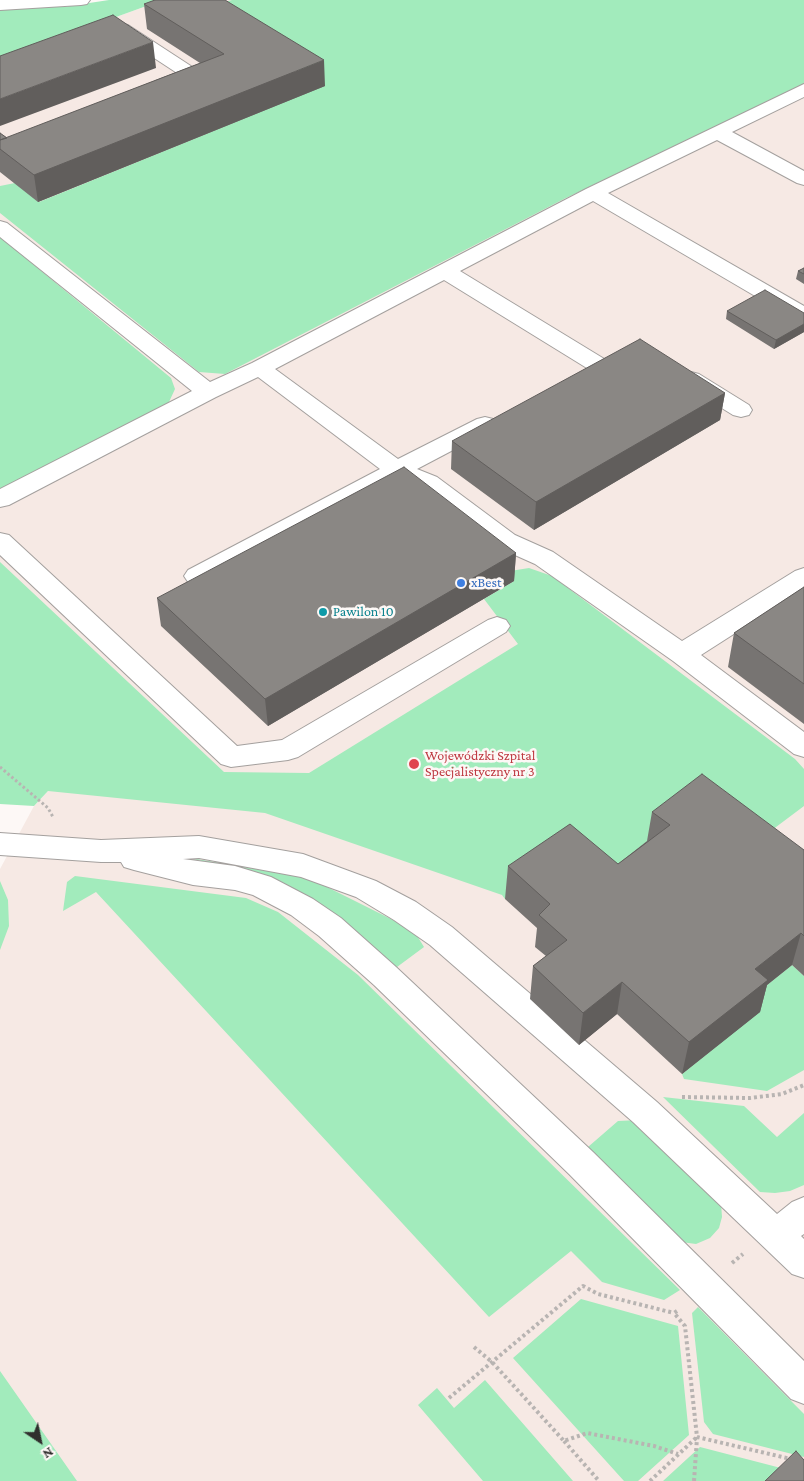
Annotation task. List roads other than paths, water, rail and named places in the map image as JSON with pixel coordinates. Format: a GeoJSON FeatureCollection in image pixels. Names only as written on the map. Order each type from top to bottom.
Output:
{"type":"FeatureCollection","features":[{"type":"Feature","properties":{"kind":"street"},"geometry":{"type":"LineString","coordinates":[[0,5],[81,0]]}},
{"type":"Feature","properties":{"kind":"street"},"geometry":{"type":"LineString","coordinates":[[102,35],[139,21]]}},
{"type":"Feature","properties":{"kind":"street"},"geometry":{"type":"LineString","coordinates":[[121,28],[191,74],[146,92]]}},
{"type":"Feature","properties":{"kind":"street"},"geometry":{"type":"LineString","coordinates":[[0,499],[208,392],[260,368],[593,193],[804,90]]}},
{"type":"Feature","properties":{"kind":"street"},"geometry":{"type":"LineString","coordinates":[[717,132],[804,179]]}},
{"type":"Feature","properties":{"kind":"street"},"geometry":{"type":"LineString","coordinates":[[593,193],[804,315]]}},
{"type":"Feature","properties":{"kind":"street"},"geometry":{"type":"LineString","coordinates":[[0,227],[208,392]]}},
{"type":"Feature","properties":{"kind":"street"},"geometry":{"type":"LineString","coordinates":[[445,271],[606,361],[571,378]]}},
{"type":"Feature","properties":{"kind":"street"},"geometry":{"type":"LineString","coordinates":[[260,368],[397,470],[429,482],[506,541],[544,558],[682,654],[804,747]]}},
{"type":"Feature","properties":{"kind":"street"},"geometry":{"type":"LineString","coordinates":[[675,368],[741,410]]}},
{"type":"Feature","properties":{"kind":"street"},"geometry":{"type":"LineString","coordinates":[[197,576],[502,415]]}},
{"type":"Feature","properties":{"kind":"street"},"geometry":{"type":"LineString","coordinates":[[0,541],[231,756],[288,750],[496,626]]}},
{"type":"Feature","properties":{"kind":"street"},"geometry":{"type":"LineString","coordinates":[[682,654],[804,577]]}},
{"type":"Feature","properties":{"kind":"street"},"geometry":{"type":"LineString","coordinates":[[0,844],[101,851],[199,846],[303,866],[366,888],[405,911],[441,936],[645,1112],[804,1262]]}},
{"type":"Feature","properties":{"kind":"street"},"geometry":{"type":"LineString","coordinates":[[101,851],[193,873],[235,878],[261,885],[302,907],[330,927],[385,976],[574,1156],[804,1386]]}},
{"type":"Feature","properties":{"kind":"street"},"geometry":{"type":"LineString","coordinates":[[772,1233],[784,1229],[804,1213]]}},
{"type":"Feature","properties":{"kind":"place","name":"xBest"},"geometry":{"type":"Point","coordinates":[461,583]}},
{"type":"Feature","properties":{"kind":"place","name":"Pawilon 10"},"geometry":{"type":"Point","coordinates":[323,612]}},
{"type":"Feature","properties":{"kind":"place","name":"Wojewódzki Szpital Specjalistyczny nr 3"},"geometry":{"type":"Point","coordinates":[414,764]}}]}
